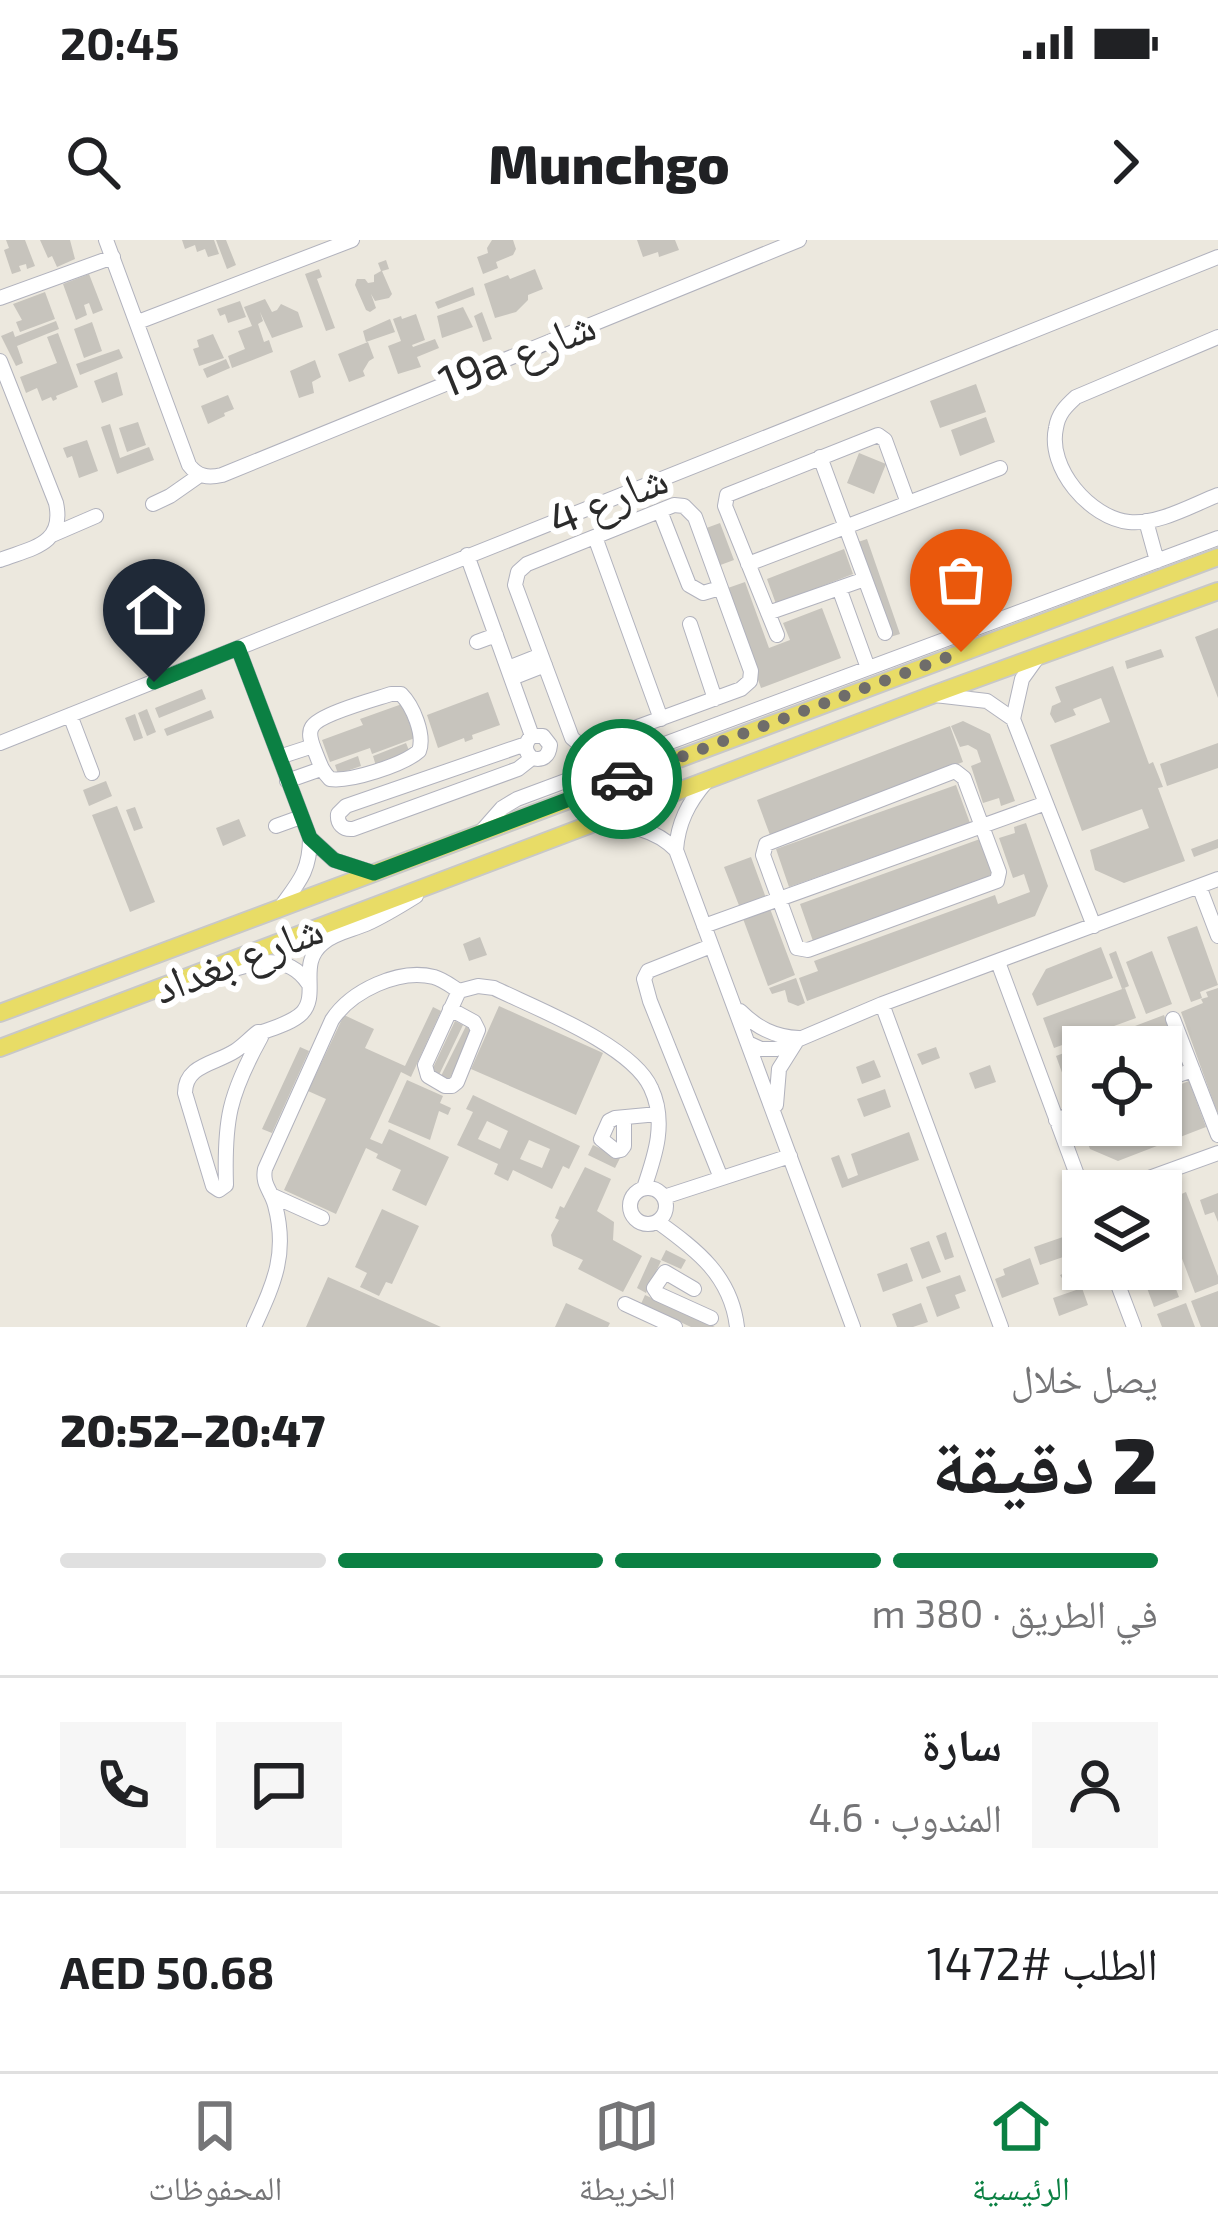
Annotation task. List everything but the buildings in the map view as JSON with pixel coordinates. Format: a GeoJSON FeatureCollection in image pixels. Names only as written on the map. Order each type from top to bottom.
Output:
{"type":"FeatureCollection","features":[{"type":"Feature","properties":{"kind":"main road","name":"شارع بغداد"},"geometry":{"type":"LineString","coordinates":[[0,1012],[1218,557]]}},
{"type":"Feature","properties":{"kind":"main road","name":"شارع بغداد"},"geometry":{"type":"LineString","coordinates":[[0,1050],[1218,591]]}},
{"type":"Feature","properties":{"kind":"street"},"geometry":{"type":"LineString","coordinates":[[106,240],[189,465],[200,475],[153,504]]}},
{"type":"Feature","properties":{"kind":"street"},"geometry":{"type":"LineString","coordinates":[[138,322],[352,240]]}},
{"type":"Feature","properties":{"kind":"street","name":"19a شارع"},"geometry":{"type":"LineString","coordinates":[[200,475],[215,477],[799,240]]}},
{"type":"Feature","properties":{"kind":"street"},"geometry":{"type":"LineString","coordinates":[[0,298],[112,257]]}},
{"type":"Feature","properties":{"kind":"street","name":"شارع 4"},"geometry":{"type":"LineString","coordinates":[[0,743],[1218,257]]}},
{"type":"Feature","properties":{"kind":"street"},"geometry":{"type":"LineString","coordinates":[[1218,337],[1076,397],[1056,424],[1054,441],[1066,476],[1076,489],[1114,518],[1146,521],[1218,495]]}},
{"type":"Feature","properties":{"kind":"street"},"geometry":{"type":"LineString","coordinates":[[0,361],[56,503],[59,518],[52,535]]}},
{"type":"Feature","properties":{"kind":"street"},"geometry":{"type":"LineString","coordinates":[[777,635],[725,506],[727,496],[881,435],[908,503]]}},
{"type":"Feature","properties":{"kind":"street"},"geometry":{"type":"LineString","coordinates":[[184,448],[206,468],[235,469]]}},
{"type":"Feature","properties":{"kind":"street"},"geometry":{"type":"LineString","coordinates":[[820,457],[885,633]]}},
{"type":"Feature","properties":{"kind":"street"},"geometry":{"type":"LineString","coordinates":[[748,563],[1000,468]]}},
{"type":"Feature","properties":{"kind":"street"},"geometry":{"type":"LineString","coordinates":[[25,550],[42,539],[50,526],[48,487]]}},
{"type":"Feature","properties":{"kind":"street"},"geometry":{"type":"LineString","coordinates":[[679,505],[692,513],[752,676],[745,688],[591,744],[579,744],[572,738],[515,585],[518,572],[526,564],[660,511],[679,505]]}},
{"type":"Feature","properties":{"kind":"street"},"geometry":{"type":"LineString","coordinates":[[660,511],[688,585],[703,593],[721,589]]}},
{"type":"Feature","properties":{"kind":"street"},"geometry":{"type":"LineString","coordinates":[[0,560],[95,516]]}},
{"type":"Feature","properties":{"kind":"street"},"geometry":{"type":"LineString","coordinates":[[1146,521],[1156,561]]}},
{"type":"Feature","properties":{"kind":"street"},"geometry":{"type":"LineString","coordinates":[[595,537],[661,719]]}},
{"type":"Feature","properties":{"kind":"street"},"geometry":{"type":"LineString","coordinates":[[480,833],[497,812],[517,799],[1218,538]]}},
{"type":"Feature","properties":{"kind":"street"},"geometry":{"type":"LineString","coordinates":[[467,555],[510,673],[530,746],[518,769],[353,829],[339,824],[338,814],[346,806],[530,746]]}},
{"type":"Feature","properties":{"kind":"street"},"geometry":{"type":"LineString","coordinates":[[768,614],[865,579]]}},
{"type":"Feature","properties":{"kind":"street"},"geometry":{"type":"LineString","coordinates":[[838,588],[868,668]]}},
{"type":"Feature","properties":{"kind":"street"},"geometry":{"type":"LineString","coordinates":[[690,624],[715,699]]}},
{"type":"Feature","properties":{"kind":"street"},"geometry":{"type":"LineString","coordinates":[[477,642],[496,635]]}},
{"type":"Feature","properties":{"kind":"street"},"geometry":{"type":"LineString","coordinates":[[238,648],[310,838],[334,860],[374,873]]}},
{"type":"Feature","properties":{"kind":"street"},"geometry":{"type":"LineString","coordinates":[[1038,656],[1022,679],[1013,718],[1094,926]]}},
{"type":"Feature","properties":{"kind":"street"},"geometry":{"type":"LineString","coordinates":[[510,673],[543,660]]}},
{"type":"Feature","properties":{"kind":"street"},"geometry":{"type":"LineString","coordinates":[[391,694],[401,694],[408,701],[422,744],[414,757],[343,780],[330,779],[321,769],[313,746],[312,726],[323,718],[391,694]]}},
{"type":"Feature","properties":{"kind":"street"},"geometry":{"type":"LineString","coordinates":[[932,695],[987,701],[1013,718]]}},
{"type":"Feature","properties":{"kind":"street"},"geometry":{"type":"LineString","coordinates":[[70,715],[92,772]]}},
{"type":"Feature","properties":{"kind":"street"},"geometry":{"type":"LineString","coordinates":[[279,757],[313,746]]}},
{"type":"Feature","properties":{"kind":"street"},"geometry":{"type":"LineString","coordinates":[[287,781],[321,769]]}},
{"type":"Feature","properties":{"kind":"street"},"geometry":{"type":"LineString","coordinates":[[952,772],[963,775],[999,872],[997,881],[808,950],[795,945],[779,899],[763,855],[766,844],[952,772]]}},
{"type":"Feature","properties":{"kind":"street"},"geometry":{"type":"LineString","coordinates":[[676,850],[682,818],[706,782]]}},
{"type":"Feature","properties":{"kind":"street"},"geometry":{"type":"LineString","coordinates":[[704,926],[1046,803]]}},
{"type":"Feature","properties":{"kind":"street"},"geometry":{"type":"LineString","coordinates":[[276,826],[301,817]]}},
{"type":"Feature","properties":{"kind":"street"},"geometry":{"type":"LineString","coordinates":[[597,823],[644,829],[676,850],[853,1327]]}},
{"type":"Feature","properties":{"kind":"street"},"geometry":{"type":"LineString","coordinates":[[280,909],[305,873],[310,838]]}},
{"type":"Feature","properties":{"kind":"street"},"geometry":{"type":"LineString","coordinates":[[748,1042],[768,1050],[1218,879]]}},
{"type":"Feature","properties":{"kind":"street"},"geometry":{"type":"LineString","coordinates":[[260,1033],[232,1097],[226,1128],[226,1185],[218,1190],[185,1081],[193,1072],[237,1050],[255,1033],[302,1012],[309,999],[312,958],[322,943],[393,910],[431,885]]}},
{"type":"Feature","properties":{"kind":"street"},"geometry":{"type":"LineString","coordinates":[[1199,886],[1218,936]]}},
{"type":"Feature","properties":{"kind":"street"},"geometry":{"type":"LineString","coordinates":[[711,946],[648,971],[644,979],[721,1178]]}},
{"type":"Feature","properties":{"kind":"street"},"geometry":{"type":"LineString","coordinates":[[167,985],[272,961],[293,967],[308,983]]}},
{"type":"Feature","properties":{"kind":"street"},"geometry":{"type":"LineString","coordinates":[[998,962],[1075,1170]]}},
{"type":"Feature","properties":{"kind":"street"},"geometry":{"type":"LineString","coordinates":[[254,1327],[281,1253],[275,1206],[263,1182],[267,1161],[332,1019],[362,991],[411,975],[441,979],[459,992]]}},
{"type":"Feature","properties":{"kind":"street"},"geometry":{"type":"LineString","coordinates":[[450,1009],[474,1022],[478,1030],[457,1082],[448,1087],[428,1076],[424,1065],[450,1009],[459,992],[478,986],[494,988],[587,1033],[646,1079],[658,1114],[658,1148],[644,1189],[632,1198],[632,1213],[643,1223],[658,1222],[696,1249],[730,1295],[737,1327]]}},
{"type":"Feature","properties":{"kind":"street"},"geometry":{"type":"LineString","coordinates":[[732,1001],[763,1029],[799,1039]]}},
{"type":"Feature","properties":{"kind":"street"},"geometry":{"type":"LineString","coordinates":[[881,1004],[1001,1327]]}},
{"type":"Feature","properties":{"kind":"street"},"geometry":{"type":"LineString","coordinates":[[1173,1019],[1218,1135]]}},
{"type":"Feature","properties":{"kind":"street"},"geometry":{"type":"LineString","coordinates":[[776,1117],[779,1070],[799,1039]]}},
{"type":"Feature","properties":{"kind":"street"},"geometry":{"type":"LineString","coordinates":[[1182,1074],[1192,1070]]}},
{"type":"Feature","properties":{"kind":"street"},"geometry":{"type":"LineString","coordinates":[[624,1118],[658,1114]]}},
{"type":"Feature","properties":{"kind":"street"},"geometry":{"type":"LineString","coordinates":[[1056,1120],[1062,1118]]}},
{"type":"Feature","properties":{"kind":"street"},"geometry":{"type":"LineString","coordinates":[[1173,1170],[1218,1154]]}},
{"type":"Feature","properties":{"kind":"street"},"geometry":{"type":"LineString","coordinates":[[664,1196],[790,1156]]}},
{"type":"Feature","properties":{"kind":"street"},"geometry":{"type":"LineString","coordinates":[[644,1189],[664,1196],[665,1213],[658,1222]]}},
{"type":"Feature","properties":{"kind":"street"},"geometry":{"type":"LineString","coordinates":[[271,1195],[322,1217]]}},
{"type":"Feature","properties":{"kind":"street"},"geometry":{"type":"LineString","coordinates":[[694,1289],[668,1272],[662,1273],[655,1288],[656,1293],[711,1318]]}},
{"type":"Feature","properties":{"kind":"street"},"geometry":{"type":"LineString","coordinates":[[684,1306],[694,1289],[721,1278]]}},
{"type":"Feature","properties":{"kind":"street"},"geometry":{"type":"LineString","coordinates":[[1118,1290],[1129,1326]]}},
{"type":"Feature","properties":{"kind":"street"},"geometry":{"type":"LineString","coordinates":[[625,1304],[675,1327]]}},
{"type":"Feature","properties":{"kind":"way so far"},"geometry":{"type":"LineString","coordinates":[[622,779],[961,652]]}},
{"type":"Feature","properties":{"kind":"route"},"geometry":{"type":"LineString","coordinates":[[154,682],[238,648],[310,838],[334,860],[374,873],[622,779]]}}]}
